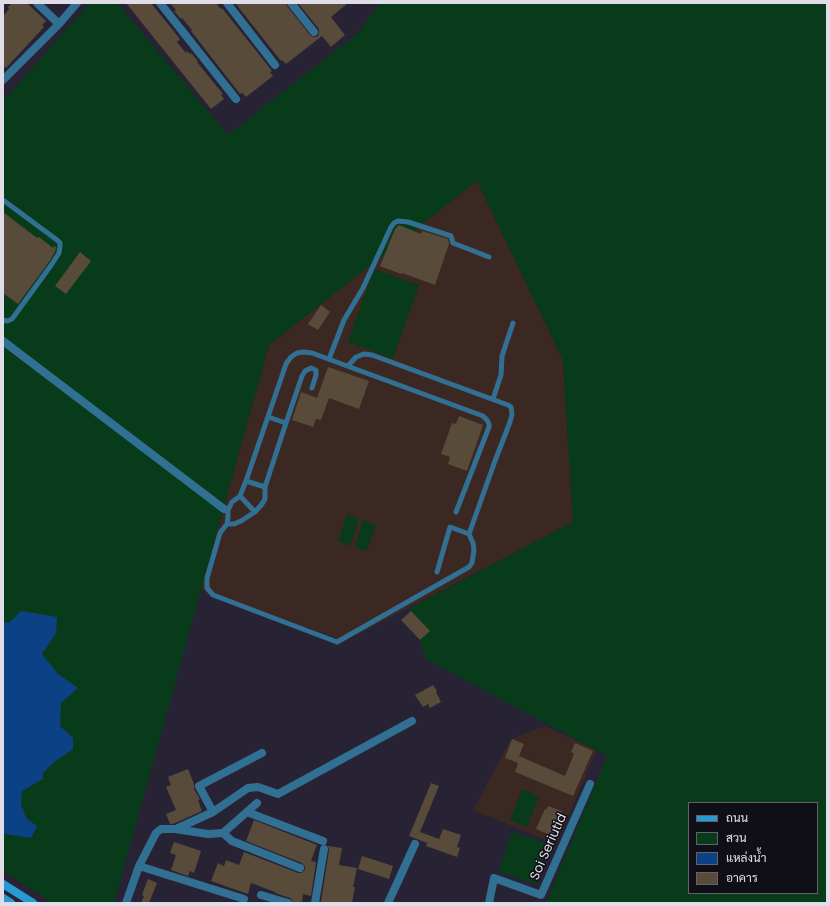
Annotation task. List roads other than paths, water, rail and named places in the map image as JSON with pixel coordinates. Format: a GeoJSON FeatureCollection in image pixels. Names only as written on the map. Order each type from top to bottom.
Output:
{"type":"FeatureCollection","features":[{"type":"Feature","properties":{"kind":"main road"},"geometry":{"type":"LineString","coordinates":[[3,884],[33,903]]}},
{"type":"Feature","properties":{"kind":"main road"},"geometry":{"type":"LineString","coordinates":[[3,898],[10,903]]}},
{"type":"Feature","properties":{"kind":"street"},"geometry":{"type":"LineString","coordinates":[[37,3],[59,24]]}},
{"type":"Feature","properties":{"kind":"street"},"geometry":{"type":"LineString","coordinates":[[3,80],[59,24],[77,3]]}},
{"type":"Feature","properties":{"kind":"street"},"geometry":{"type":"LineString","coordinates":[[160,3],[236,99]]}},
{"type":"Feature","properties":{"kind":"street"},"geometry":{"type":"LineString","coordinates":[[227,3],[275,65]]}},
{"type":"Feature","properties":{"kind":"street"},"geometry":{"type":"LineString","coordinates":[[291,3],[314,32]]}},
{"type":"Feature","properties":{"kind":"street"},"geometry":{"type":"LineString","coordinates":[[3,341],[226,509]]}},
{"type":"Feature","properties":{"kind":"street"},"geometry":{"type":"LineString","coordinates":[[175,829],[213,812],[248,788],[258,787],[278,794],[412,721]]}},
{"type":"Feature","properties":{"kind":"street"},"geometry":{"type":"LineString","coordinates":[[213,812],[199,786],[262,753]]}},
{"type":"Feature","properties":{"kind":"street","name":"Soi Seriutid"},"geometry":{"type":"LineString","coordinates":[[489,903],[494,878],[541,895],[590,784]]}},
{"type":"Feature","properties":{"kind":"street"},"geometry":{"type":"LineString","coordinates":[[126,903],[139,866],[156,833],[161,829],[175,829],[208,834],[223,833],[257,803]]}},
{"type":"Feature","properties":{"kind":"street"},"geometry":{"type":"LineString","coordinates":[[247,812],[324,845],[315,903]]}},
{"type":"Feature","properties":{"kind":"street"},"geometry":{"type":"LineString","coordinates":[[223,833],[232,841],[300,868]]}},
{"type":"Feature","properties":{"kind":"street"},"geometry":{"type":"LineString","coordinates":[[388,903],[415,844]]}},
{"type":"Feature","properties":{"kind":"street"},"geometry":{"type":"LineString","coordinates":[[139,866],[244,899]]}},
{"type":"Feature","properties":{"kind":"street"},"geometry":{"type":"LineString","coordinates":[[261,895],[288,903]]}},
{"type":"Feature","properties":{"kind":"lane"},"geometry":{"type":"LineString","coordinates":[[3,200],[57,240],[60,243],[60,246],[59,253],[52,264],[12,319],[7,321],[3,320]]}},
{"type":"Feature","properties":{"kind":"lane"},"geometry":{"type":"LineString","coordinates":[[329,359],[344,320],[363,288],[394,223],[398,221],[408,222],[450,236],[454,243],[489,257]]}},
{"type":"Feature","properties":{"kind":"lane"},"geometry":{"type":"LineString","coordinates":[[493,399],[501,375],[502,356],[513,323]]}},
{"type":"Feature","properties":{"kind":"lane"},"geometry":{"type":"LineString","coordinates":[[348,366],[356,357],[364,354],[372,355],[511,407],[512,414],[510,422],[469,534],[474,550],[472,563],[469,567],[336,642],[213,595],[207,588],[207,578],[220,533],[227,524],[228,517],[226,509],[240,496],[286,364],[291,357],[297,353],[312,353],[483,416],[489,424],[456,512]]}},
{"type":"Feature","properties":{"kind":"lane"},"geometry":{"type":"LineString","coordinates":[[227,524],[234,524],[255,512],[265,499],[265,487],[302,376],[305,371],[311,368],[316,370],[312,388]]}},
{"type":"Feature","properties":{"kind":"lane"},"geometry":{"type":"LineString","coordinates":[[268,417],[286,423]]}},
{"type":"Feature","properties":{"kind":"lane"},"geometry":{"type":"LineString","coordinates":[[246,481],[265,487]]}},
{"type":"Feature","properties":{"kind":"lane"},"geometry":{"type":"LineString","coordinates":[[240,496],[255,512]]}},
{"type":"Feature","properties":{"kind":"lane"},"geometry":{"type":"LineString","coordinates":[[436,572],[450,527],[469,534]]}},
{"type":"Feature","properties":{"kind":"water"},"geometry":{"type":"Polygon","coordinates":[[[21,611],[57,617],[56,633],[42,654],[58,674],[78,688],[61,703],[60,726],[73,738],[73,749],[53,763],[43,773],[43,779],[22,791],[21,805],[27,819],[37,826],[31,838],[5,834],[3,832],[3,623],[10,622],[21,611]]]}}]}
